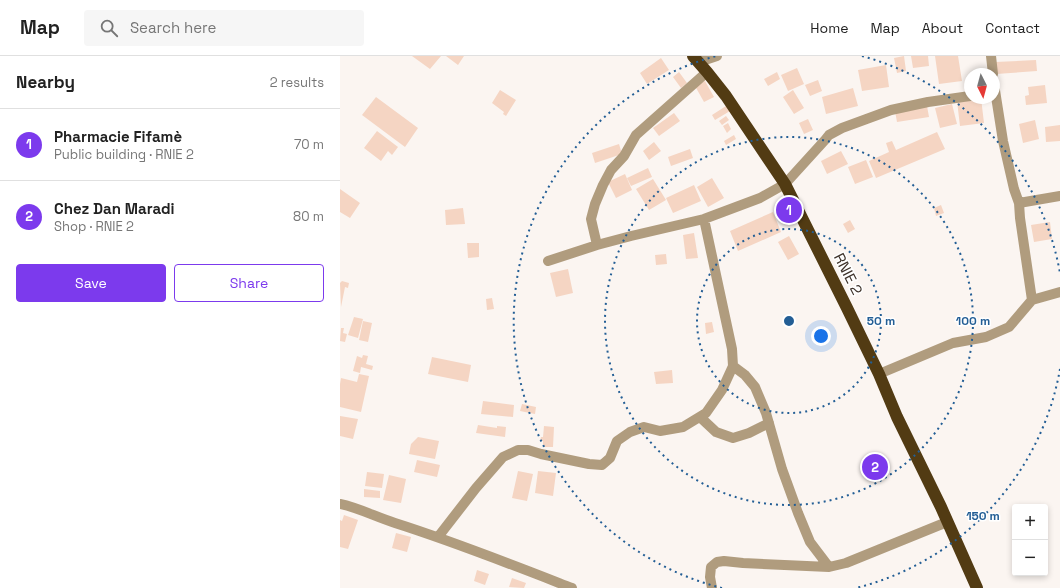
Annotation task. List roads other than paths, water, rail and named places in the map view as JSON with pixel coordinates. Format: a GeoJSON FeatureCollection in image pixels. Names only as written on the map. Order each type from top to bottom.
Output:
{"type":"FeatureCollection","features":[{"type":"Feature","properties":{"kind":"highway","name":"RNIE 2"},"geometry":{"type":"LineString","coordinates":[[696,59],[726,96],[785,184],[879,374],[897,417],[977,588]]}},
{"type":"Feature","properties":{"kind":"street"},"geometry":{"type":"LineString","coordinates":[[696,59],[717,56]]}},
{"type":"Feature","properties":{"kind":"street"},"geometry":{"type":"LineString","coordinates":[[990,56],[991,68]]}},
{"type":"Feature","properties":{"kind":"street"},"geometry":{"type":"LineString","coordinates":[[597,245],[591,219],[595,204],[611,170],[624,156],[636,135],[708,72]]}},
{"type":"Feature","properties":{"kind":"street"},"geometry":{"type":"LineString","coordinates":[[548,261],[630,236],[704,219],[760,198],[785,184],[829,135],[842,128],[891,110],[928,102],[964,97]]}},
{"type":"Feature","properties":{"kind":"street"},"geometry":{"type":"LineString","coordinates":[[996,104],[1003,141],[1014,189],[1019,203],[1032,300]]}},
{"type":"Feature","properties":{"kind":"street"},"geometry":{"type":"LineString","coordinates":[[1019,203],[1060,196]]}},
{"type":"Feature","properties":{"kind":"street"},"geometry":{"type":"LineString","coordinates":[[438,537],[476,488],[503,457],[518,450],[528,450],[562,459],[602,465],[610,458],[617,442],[630,432],[644,427],[660,430],[682,428],[706,413],[722,390],[733,366],[732,349],[727,322],[704,219]]}},
{"type":"Feature","properties":{"kind":"street"},"geometry":{"type":"LineString","coordinates":[[879,374],[954,343],[986,337],[1009,327],[1032,300],[1060,292]]}},
{"type":"Feature","properties":{"kind":"street"},"geometry":{"type":"LineString","coordinates":[[733,366],[745,375],[755,388],[766,413],[782,469],[798,513],[810,542],[829,567]]}},
{"type":"Feature","properties":{"kind":"street"},"geometry":{"type":"LineString","coordinates":[[700,417],[716,432],[733,438],[749,433],[769,423]]}},
{"type":"Feature","properties":{"kind":"street"},"geometry":{"type":"LineString","coordinates":[[340,504],[438,537],[572,588]]}},
{"type":"Feature","properties":{"kind":"street"},"geometry":{"type":"LineString","coordinates":[[712,588],[710,577],[711,567],[717,562],[724,560],[743,563],[829,567],[846,563],[947,522]]}},
{"type":"Feature","properties":{"kind":"place","name":"Pharmacie Fifamè"},"geometry":{"type":"Point","coordinates":[789,210]}},
{"type":"Feature","properties":{"kind":"place","name":"Chez Dan Maradi"},"geometry":{"type":"Point","coordinates":[875,467]}}]}
